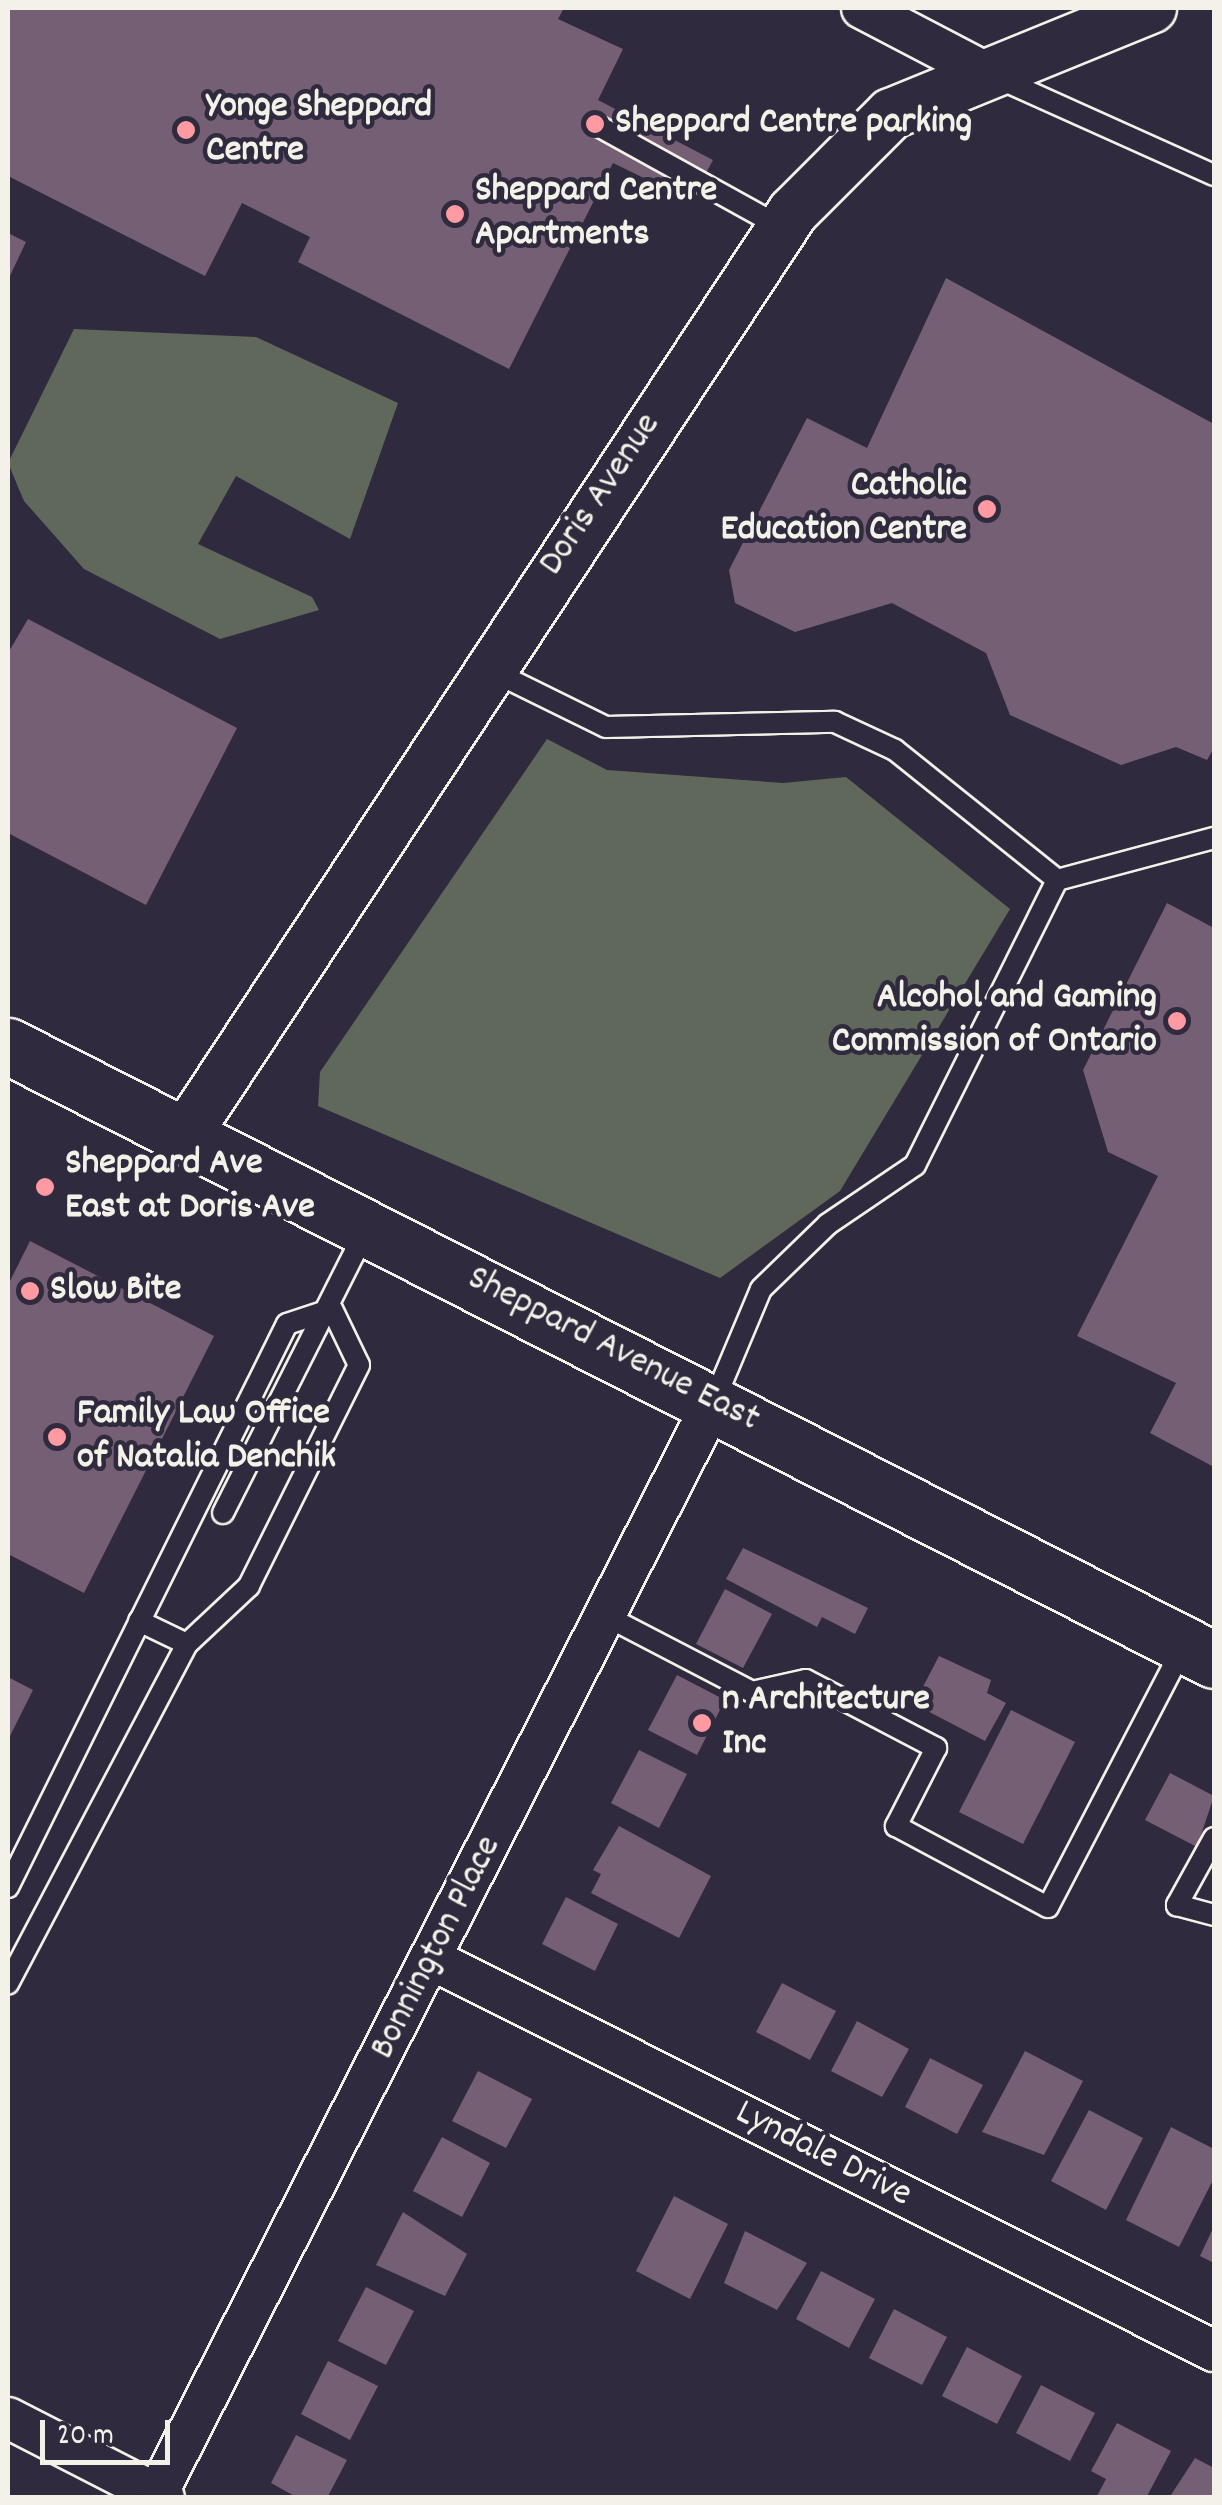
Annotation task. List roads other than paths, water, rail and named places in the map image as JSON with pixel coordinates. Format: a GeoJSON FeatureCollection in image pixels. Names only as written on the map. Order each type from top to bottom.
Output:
{"type":"FeatureCollection","features":[{"type":"Feature","properties":{"kind":"main road","name":"Sheppard Avenue East"},"geometry":{"type":"LineString","coordinates":[[8,1046],[714,1401],[1200,1652]]}},
{"type":"Feature","properties":{"kind":"street"},"geometry":{"type":"LineString","coordinates":[[862,8],[990,75]]}},
{"type":"Feature","properties":{"kind":"street","name":"Doris Avenue"},"geometry":{"type":"LineString","coordinates":[[186,1134],[486,668],[781,227],[891,114],[1151,8]]}},
{"type":"Feature","properties":{"kind":"street","name":"Bonnington Place"},"geometry":{"type":"LineString","coordinates":[[160,2496],[714,1401]]}},
{"type":"Feature","properties":{"kind":"street","name":"Lyndale Drive"},"geometry":{"type":"LineString","coordinates":[[431,1959],[1214,2351]]}},
{"type":"Feature","properties":{"kind":"street"},"geometry":{"type":"LineString","coordinates":[[8,2418],[160,2496]]}},
{"type":"Feature","properties":{"kind":"lane"},"geometry":{"type":"LineString","coordinates":[[990,75],[1214,175]]}},
{"type":"Feature","properties":{"kind":"lane"},"geometry":{"type":"LineString","coordinates":[[596,124],[781,227]]}},
{"type":"Feature","properties":{"kind":"lane"},"geometry":{"type":"LineString","coordinates":[[486,668],[606,727],[836,722],[895,750],[1057,880]]}},
{"type":"Feature","properties":{"kind":"lane"},"geometry":{"type":"LineString","coordinates":[[714,1401],[768,1281],[828,1224],[915,1165],[1057,880],[1214,838]]}},
{"type":"Feature","properties":{"kind":"lane"},"geometry":{"type":"LineString","coordinates":[[223,1512],[332,1309],[368,1226]]}},
{"type":"Feature","properties":{"kind":"lane"},"geometry":{"type":"LineString","coordinates":[[8,1887],[287,1324],[332,1309]]}},
{"type":"Feature","properties":{"kind":"lane"},"geometry":{"type":"LineString","coordinates":[[8,1984],[186,1644],[249,1586],[359,1365],[332,1309]]}},
{"type":"Feature","properties":{"kind":"lane"},"geometry":{"type":"LineString","coordinates":[[606,1616],[752,1692],[806,1680],[936,1748],[896,1826],[1048,1907],[1200,1652]]}},
{"type":"Feature","properties":{"kind":"lane"},"geometry":{"type":"LineString","coordinates":[[139,1621],[186,1644]]}},
{"type":"Feature","properties":{"kind":"lane"},"geometry":{"type":"LineString","coordinates":[[1214,1838],[1177,1905],[1214,1915]]}},
{"type":"Feature","properties":{"kind":"place","name":"Sheppard Centre parking"},"geometry":{"type":"Point","coordinates":[595,124]}},
{"type":"Feature","properties":{"kind":"place","name":"Yonge Sheppard Centre"},"geometry":{"type":"Point","coordinates":[186,130]}},
{"type":"Feature","properties":{"kind":"place","name":"Sheppard Centre Apartments"},"geometry":{"type":"Point","coordinates":[455,214]}},
{"type":"Feature","properties":{"kind":"place","name":"Catholic Education Centre"},"geometry":{"type":"Point","coordinates":[987,509]}},
{"type":"Feature","properties":{"kind":"place","name":"Alcohol and Gaming Commission of Ontario"},"geometry":{"type":"Point","coordinates":[1177,1021]}},
{"type":"Feature","properties":{"kind":"place","name":"Sheppard Ave East at Doris Ave"},"geometry":{"type":"Point","coordinates":[45,1187]}},
{"type":"Feature","properties":{"kind":"place","name":"Slow Bite"},"geometry":{"type":"Point","coordinates":[30,1291]}},
{"type":"Feature","properties":{"kind":"place","name":"Family Law Office of Natalia Denchik"},"geometry":{"type":"Point","coordinates":[57,1437]}},
{"type":"Feature","properties":{"kind":"place","name":"n Architecture Inc"},"geometry":{"type":"Point","coordinates":[702,1723]}}]}
